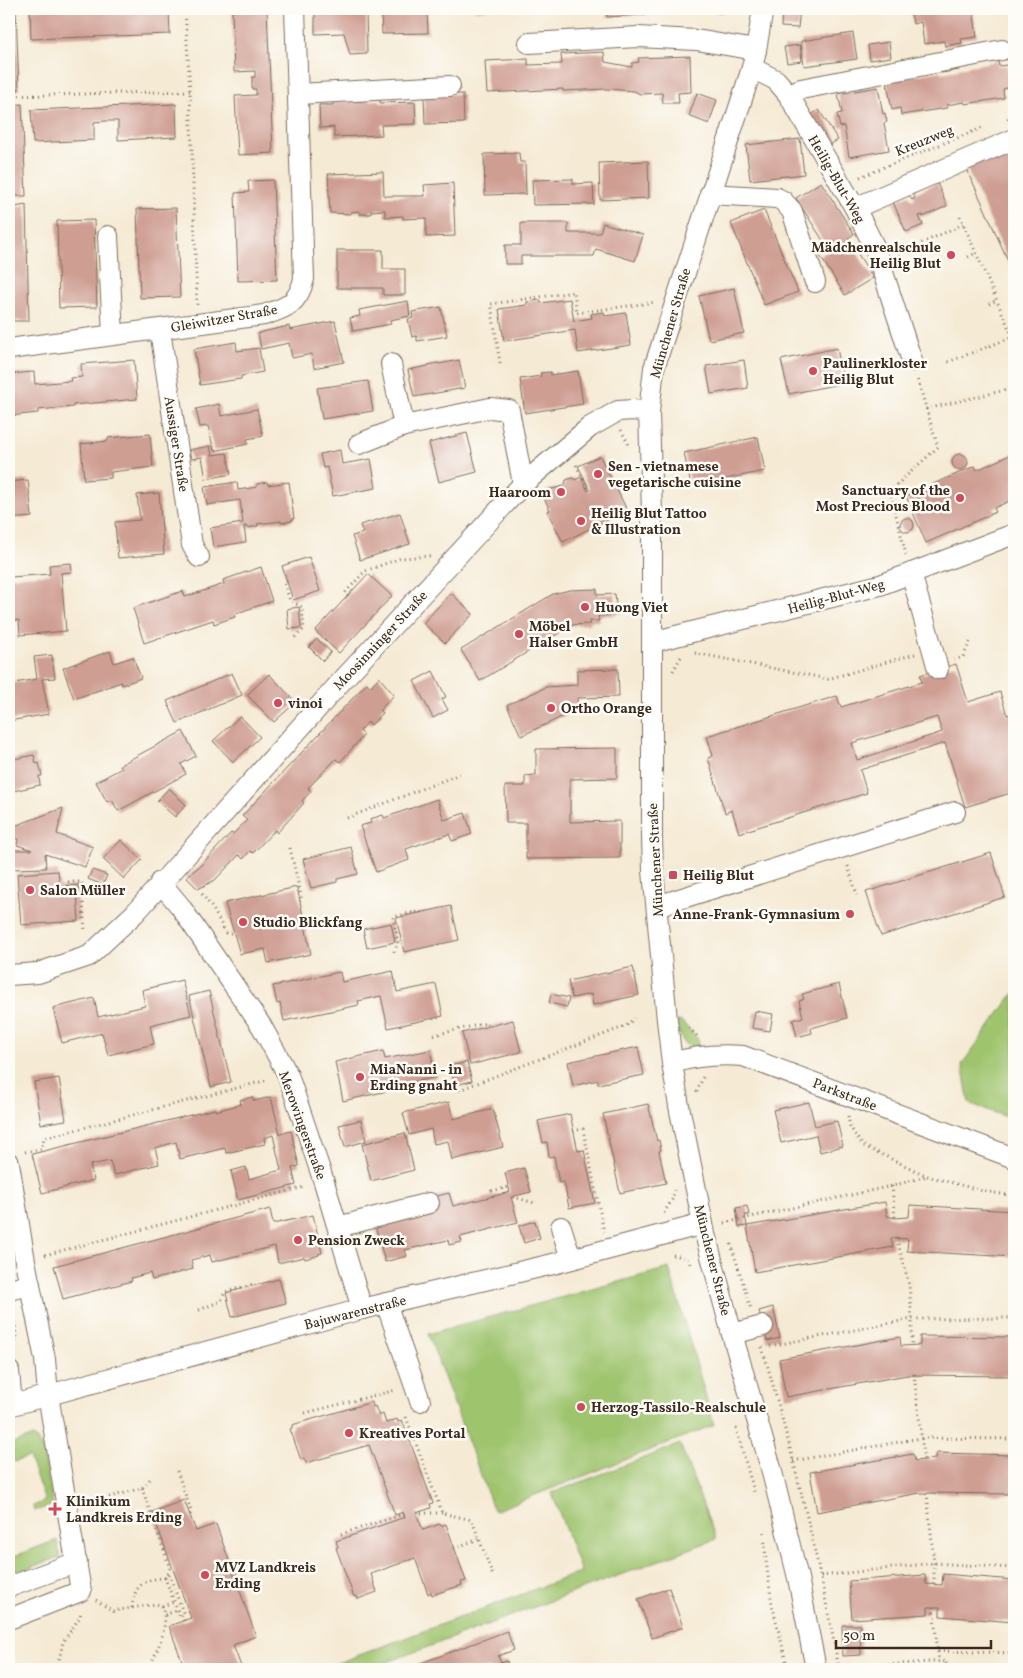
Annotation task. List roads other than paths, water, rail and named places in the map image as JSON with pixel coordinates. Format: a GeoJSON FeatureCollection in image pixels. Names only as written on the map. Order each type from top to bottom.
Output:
{"type":"FeatureCollection","features":[{"type":"Feature","properties":{"kind":"street","name":"Gleiwitzer Straße"},"geometry":{"type":"LineString","coordinates":[[9,349],[264,315],[291,304],[301,291],[304,279],[295,9]]}},
{"type":"Feature","properties":{"kind":"street","name":"Münchener Straße"},"geometry":{"type":"LineString","coordinates":[[763,9],[754,59],[654,368],[649,412],[652,514],[652,828],[656,906],[672,1063],[703,1224],[734,1343],[771,1468],[798,1578],[816,1669]]}},
{"type":"Feature","properties":{"kind":"street"},"geometry":{"type":"LineString","coordinates":[[529,43],[638,37],[696,40],[754,59]]}},
{"type":"Feature","properties":{"kind":"street"},"geometry":{"type":"LineString","coordinates":[[788,94],[801,89],[1002,50]]}},
{"type":"Feature","properties":{"kind":"street","name":"Heilig-Blut-Weg"},"geometry":{"type":"LineString","coordinates":[[754,59],[788,94],[855,208],[876,248],[912,361]]}},
{"type":"Feature","properties":{"kind":"street"},"geometry":{"type":"LineString","coordinates":[[298,94],[450,86]]}},
{"type":"Feature","properties":{"kind":"street"},"geometry":{"type":"LineString","coordinates":[[855,208],[1014,139]]}},
{"type":"Feature","properties":{"kind":"street"},"geometry":{"type":"LineString","coordinates":[[710,194],[777,198],[783,201],[792,211],[816,282]]}},
{"type":"Feature","properties":{"kind":"street"},"geometry":{"type":"LineString","coordinates":[[108,236],[113,335]]}},
{"type":"Feature","properties":{"kind":"street","name":"Aussiger Straße"},"geometry":{"type":"LineString","coordinates":[[160,330],[192,545],[199,557]]}},
{"type":"Feature","properties":{"kind":"street"},"geometry":{"type":"LineString","coordinates":[[392,364],[404,426]]}},
{"type":"Feature","properties":{"kind":"street"},"geometry":{"type":"LineString","coordinates":[[359,444],[404,426],[490,408],[509,410],[523,484]]}},
{"type":"Feature","properties":{"kind":"street","name":"Moosinninger Straße"},"geometry":{"type":"LineString","coordinates":[[9,975],[38,973],[89,956],[135,913],[160,882],[345,677],[523,484],[590,427],[618,411],[649,412]]}},
{"type":"Feature","properties":{"kind":"street","name":"Heilig-Blut-Weg"},"geometry":{"type":"LineString","coordinates":[[652,642],[880,585],[909,565],[1014,534]]}},
{"type":"Feature","properties":{"kind":"street"},"geometry":{"type":"LineString","coordinates":[[909,565],[938,669]]}},
{"type":"Feature","properties":{"kind":"street"},"geometry":{"type":"LineString","coordinates":[[656,906],[955,812]]}},
{"type":"Feature","properties":{"kind":"street","name":"Merowingerstraße"},"geometry":{"type":"LineString","coordinates":[[160,882],[180,906],[262,1027],[288,1075],[324,1182],[362,1309]]}},
{"type":"Feature","properties":{"kind":"street","name":"Parkstraße"},"geometry":{"type":"LineString","coordinates":[[672,1063],[689,1058],[723,1054],[743,1056],[1014,1158]]}},
{"type":"Feature","properties":{"kind":"street"},"geometry":{"type":"LineString","coordinates":[[9,1163],[14,1233],[25,1261],[45,1359],[48,1395],[81,1591],[9,1619]]}},
{"type":"Feature","properties":{"kind":"street"},"geometry":{"type":"LineString","coordinates":[[338,1227],[429,1203]]}},
{"type":"Feature","properties":{"kind":"street","name":"Bajuwarenstraße"},"geometry":{"type":"LineString","coordinates":[[10,1406],[362,1309],[571,1259],[703,1224]]}},
{"type":"Feature","properties":{"kind":"street"},"geometry":{"type":"LineString","coordinates":[[560,1227],[571,1259]]}},
{"type":"Feature","properties":{"kind":"street"},"geometry":{"type":"LineString","coordinates":[[9,1290],[30,1285]]}},
{"type":"Feature","properties":{"kind":"street"},"geometry":{"type":"LineString","coordinates":[[386,1304],[420,1400]]}},
{"type":"Feature","properties":{"kind":"street"},"geometry":{"type":"LineString","coordinates":[[734,1343],[763,1326]]}},
{"type":"Feature","properties":{"kind":"street"},"geometry":{"type":"LineString","coordinates":[[10,1406],[12,1364]]}},
{"type":"Feature","properties":{"kind":"street"},"geometry":{"type":"LineString","coordinates":[[9,1587],[77,1562]]}},
{"type":"Feature","properties":{"kind":"place","name":"Mädchenrealschule Heilig Blut"},"geometry":{"type":"Point","coordinates":[951,255]}},
{"type":"Feature","properties":{"kind":"place","name":"Paulinerkloster Heilig Blut"},"geometry":{"type":"Point","coordinates":[813,371]}},
{"type":"Feature","properties":{"kind":"place","name":"Sen - vietnamese vegetarische cuisine"},"geometry":{"type":"Point","coordinates":[598,474]}},
{"type":"Feature","properties":{"kind":"place","name":"Haaroom"},"geometry":{"type":"Point","coordinates":[561,492]}},
{"type":"Feature","properties":{"kind":"place","name":"Sanctuary of the Most Precious Blood"},"geometry":{"type":"Point","coordinates":[960,498]}},
{"type":"Feature","properties":{"kind":"place","name":"Heilig Blut Tattoo & Illustration"},"geometry":{"type":"Point","coordinates":[581,521]}},
{"type":"Feature","properties":{"kind":"place","name":"Huong Viet"},"geometry":{"type":"Point","coordinates":[585,607]}},
{"type":"Feature","properties":{"kind":"place","name":"Möbel Halser GmbH"},"geometry":{"type":"Point","coordinates":[519,634]}},
{"type":"Feature","properties":{"kind":"place","name":"vinoi"},"geometry":{"type":"Point","coordinates":[278,703]}},
{"type":"Feature","properties":{"kind":"place","name":"Ortho Orange"},"geometry":{"type":"Point","coordinates":[551,708]}},
{"type":"Feature","properties":{"kind":"place","name":"Heilig Blut"},"geometry":{"type":"Point","coordinates":[673,875]}},
{"type":"Feature","properties":{"kind":"place","name":"Salon Müller"},"geometry":{"type":"Point","coordinates":[30,890]}},
{"type":"Feature","properties":{"kind":"place","name":"Anne-Frank-Gymnasium"},"geometry":{"type":"Point","coordinates":[850,914]}},
{"type":"Feature","properties":{"kind":"place","name":"Studio Blickfang"},"geometry":{"type":"Point","coordinates":[243,922]}},
{"type":"Feature","properties":{"kind":"place","name":"MiaNanni - in Erding gnaht"},"geometry":{"type":"Point","coordinates":[360,1077]}},
{"type":"Feature","properties":{"kind":"place","name":"Pension Zweck"},"geometry":{"type":"Point","coordinates":[298,1240]}},
{"type":"Feature","properties":{"kind":"place","name":"Herzog-Tassilo-Realschule"},"geometry":{"type":"Point","coordinates":[581,1407]}},
{"type":"Feature","properties":{"kind":"place","name":"Kreatives Portal"},"geometry":{"type":"Point","coordinates":[349,1433]}},
{"type":"Feature","properties":{"kind":"place","name":"Klinikum Landkreis Erding"},"geometry":{"type":"Point","coordinates":[55,1509]}},
{"type":"Feature","properties":{"kind":"place","name":"MVZ Landkreis Erding"},"geometry":{"type":"Point","coordinates":[205,1575]}}]}
